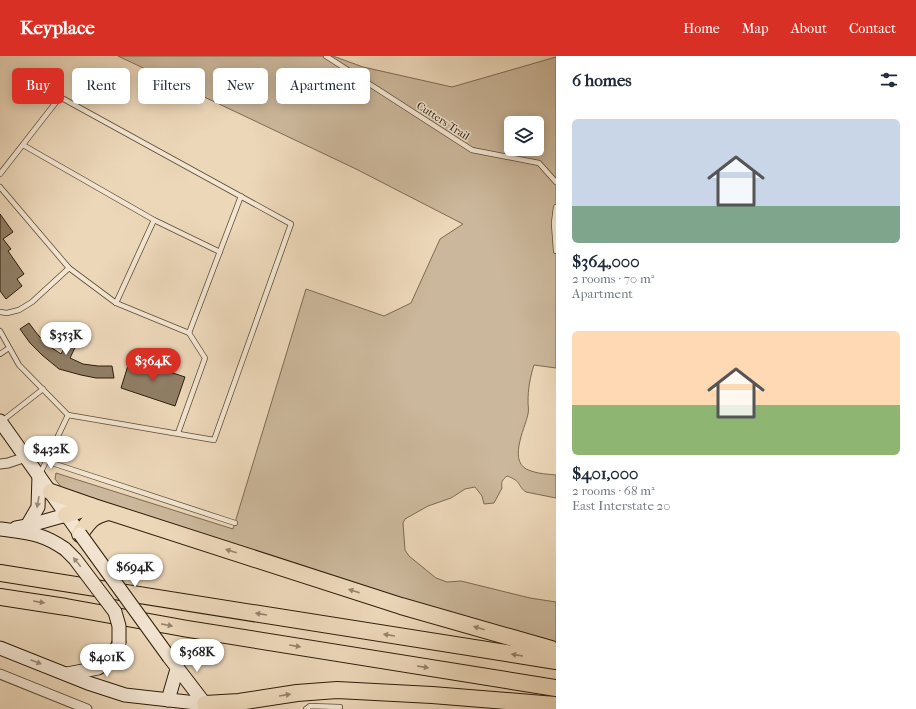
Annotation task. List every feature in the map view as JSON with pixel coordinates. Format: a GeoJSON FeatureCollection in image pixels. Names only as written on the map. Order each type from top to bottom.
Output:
{"type":"FeatureCollection","features":[{"type":"Feature","properties":{"kind":"highway"},"geometry":{"type":"LineString","coordinates":[[51,492],[108,512],[401,606],[551,649],[556,652]]}},
{"type":"Feature","properties":{"kind":"highway"},"geometry":{"type":"LineString","coordinates":[[66,515],[91,506]]}},
{"type":"Feature","properties":{"kind":"highway"},"geometry":{"type":"LineString","coordinates":[[80,534],[89,520],[96,515],[108,512]]}},
{"type":"Feature","properties":{"kind":"highway"},"geometry":{"type":"LineString","coordinates":[[0,573],[556,662]]}},
{"type":"Feature","properties":{"kind":"highway"},"geometry":{"type":"LineString","coordinates":[[0,596],[66,606],[188,629],[556,688]]}},
{"type":"Feature","properties":{"kind":"highway"},"geometry":{"type":"LineString","coordinates":[[208,707],[237,706],[297,693],[337,690],[432,695],[556,705]]}},
{"type":"Feature","properties":{"kind":"main road"},"geometry":{"type":"LineString","coordinates":[[0,421],[169,657],[208,707]]}},
{"type":"Feature","properties":{"kind":"main road"},"geometry":{"type":"LineString","coordinates":[[27,526],[38,507],[39,476]]}},
{"type":"Feature","properties":{"kind":"main road"},"geometry":{"type":"LineString","coordinates":[[1,529],[27,526],[66,515]]}},
{"type":"Feature","properties":{"kind":"main road"},"geometry":{"type":"LineString","coordinates":[[1,529],[36,534],[53,541],[65,549],[75,559],[115,612],[119,626],[119,643],[111,660],[98,668],[67,674]]}},
{"type":"Feature","properties":{"kind":"main road"},"geometry":{"type":"LineString","coordinates":[[0,648],[88,683],[125,694],[208,707]]}},
{"type":"Feature","properties":{"kind":"main road"},"geometry":{"type":"LineString","coordinates":[[168,700],[178,669]]}},
{"type":"Feature","properties":{"kind":"street"},"geometry":{"type":"LineString","coordinates":[[0,464],[26,457]]}},
{"type":"Feature","properties":{"kind":"street"},"geometry":{"type":"LineString","coordinates":[[0,674],[87,709]]}},
{"type":"Feature","properties":{"kind":"lane","name":"Cutters Trail"},"geometry":{"type":"LineString","coordinates":[[326,56],[472,150],[539,163],[556,182]]}},
{"type":"Feature","properties":{"kind":"lane"},"geometry":{"type":"LineString","coordinates":[[0,174],[60,97],[291,224],[214,440],[68,415],[19,365],[0,331]]}},
{"type":"Feature","properties":{"kind":"lane"},"geometry":{"type":"LineString","coordinates":[[22,145],[154,220],[220,252]]}},
{"type":"Feature","properties":{"kind":"lane"},"geometry":{"type":"LineString","coordinates":[[0,187],[69,268],[116,303],[189,333],[205,358],[178,434]]}},
{"type":"Feature","properties":{"kind":"lane"},"geometry":{"type":"LineString","coordinates":[[189,333],[241,196]]}},
{"type":"Feature","properties":{"kind":"lane"},"geometry":{"type":"LineString","coordinates":[[556,207],[554,223],[556,251]]}},
{"type":"Feature","properties":{"kind":"lane"},"geometry":{"type":"LineString","coordinates":[[116,303],[154,220]]}},
{"type":"Feature","properties":{"kind":"lane"},"geometry":{"type":"LineString","coordinates":[[0,312],[7,313],[19,310],[32,302],[69,268]]}},
{"type":"Feature","properties":{"kind":"lane"},"geometry":{"type":"LineString","coordinates":[[0,354],[9,348]]}},
{"type":"Feature","properties":{"kind":"lane"},"geometry":{"type":"LineString","coordinates":[[0,421],[43,389]]}},
{"type":"Feature","properties":{"kind":"lane"},"geometry":{"type":"LineString","coordinates":[[39,476],[68,415]]}},
{"type":"Feature","properties":{"kind":"lane"},"geometry":{"type":"LineString","coordinates":[[46,462],[235,523]]}},
{"type":"Feature","properties":{"kind":"lane"},"geometry":{"type":"LineString","coordinates":[[306,709],[310,706],[341,708]]}},
{"type":"Feature","properties":{"kind":"shaded area"},"geometry":{"type":"Polygon","coordinates":[[[118,56],[333,56],[367,68],[276,68],[276,104],[370,104],[370,69],[452,87],[556,57],[556,368],[534,365],[530,379],[528,412],[518,454],[524,467],[531,471],[556,475],[556,498],[526,492],[515,480],[507,476],[502,481],[502,488],[494,503],[484,504],[482,496],[475,487],[465,489],[451,498],[428,506],[405,519],[403,523],[405,550],[409,556],[436,578],[447,582],[461,581],[530,598],[556,602],[556,646],[394,597],[62,488],[55,479],[56,473],[233,529],[306,289],[384,316],[411,303],[440,239],[463,224],[356,169],[219,104],[268,104],[268,68],[213,68],[213,101],[205,97],[205,68],[143,68],[118,56]]]}},
{"type":"Feature","properties":{"kind":"building"},"geometry":{"type":"Polygon","coordinates":[[[0,214],[13,232],[3,239],[11,249],[8,251],[24,274],[17,279],[22,286],[6,299],[0,291],[0,214]]]}},
{"type":"Feature","properties":{"kind":"building"},"geometry":{"type":"Polygon","coordinates":[[[29,323],[49,346],[61,354],[73,331],[81,335],[70,358],[83,364],[112,366],[114,378],[96,378],[59,369],[30,343],[20,329],[29,323]]]}},
{"type":"Feature","properties":{"kind":"building"},"geometry":{"type":"Polygon","coordinates":[[[130,359],[185,377],[175,406],[121,388],[130,359]]]}}]}
